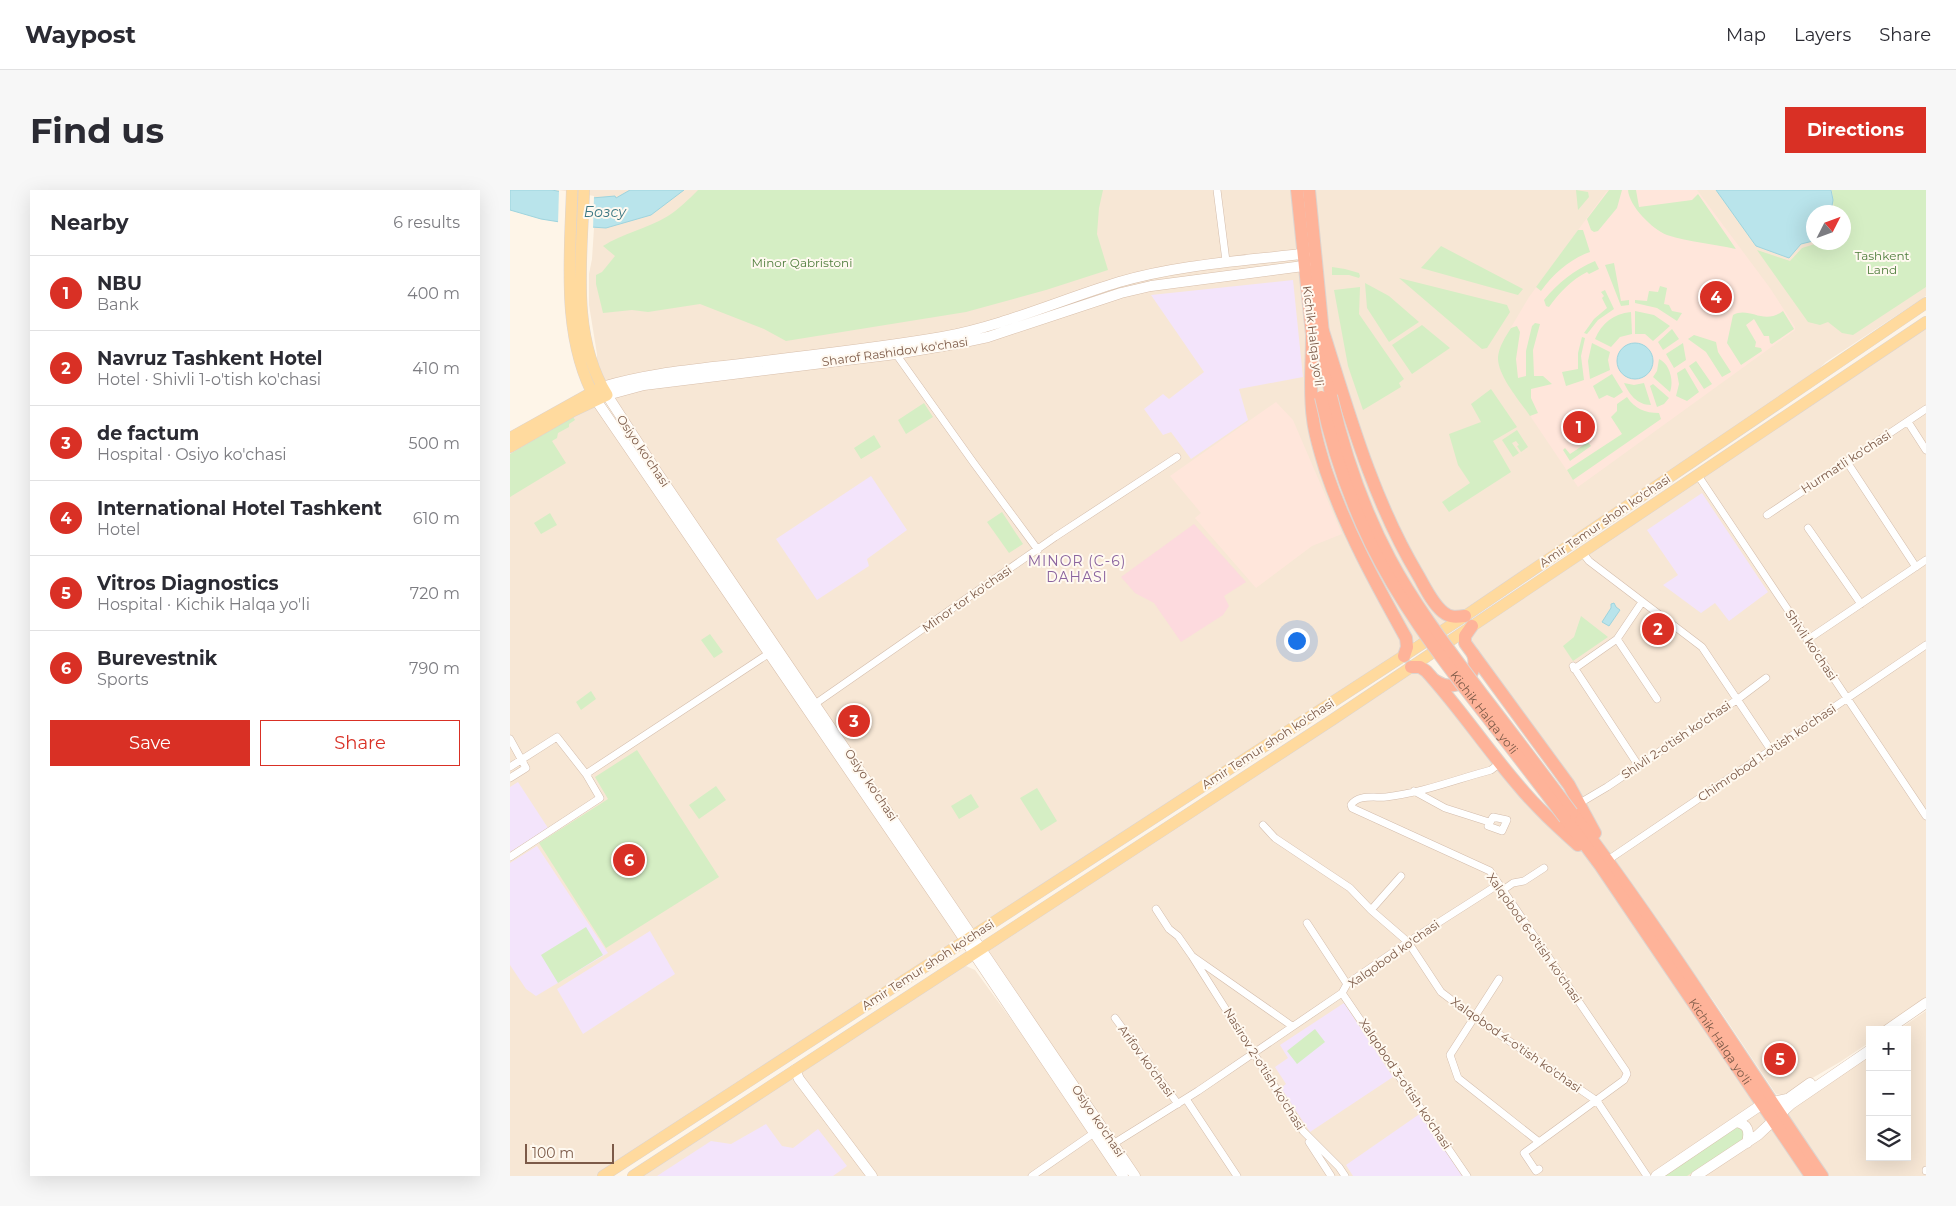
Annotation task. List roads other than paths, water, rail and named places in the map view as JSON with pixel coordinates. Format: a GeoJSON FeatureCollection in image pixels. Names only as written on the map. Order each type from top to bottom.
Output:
{"type":"FeatureCollection","features":[{"type":"Feature","properties":{"kind":"highway","name":"Kichik Halqa yo'li"},"geometry":{"type":"LineString","coordinates":[[1297,190],[1310,259]]}},
{"type":"Feature","properties":{"kind":"highway","name":"Kichik Halqa yo'li"},"geometry":{"type":"LineString","coordinates":[[1309,190],[1310,259],[1317,333],[1337,460],[1361,522],[1381,563],[1442,657],[1576,808],[1604,863],[1773,1111],[1822,1176]]}},
{"type":"Feature","properties":{"kind":"highway"},"geometry":{"type":"LineString","coordinates":[[1317,333],[1385,512],[1412,565],[1444,613],[1468,621],[1465,643],[1569,785],[1576,808],[1604,863]]}},
{"type":"Feature","properties":{"kind":"highway"},"geometry":{"type":"LineString","coordinates":[[1317,333],[1312,401],[1315,430],[1339,506],[1376,584],[1407,643],[1404,656]]}},
{"type":"Feature","properties":{"kind":"highway"},"geometry":{"type":"LineString","coordinates":[[1376,584],[1388,591],[1400,588],[1409,577],[1412,565]]}},
{"type":"Feature","properties":{"kind":"highway"},"geometry":{"type":"LineString","coordinates":[[1396,621],[1400,609],[1410,601],[1423,599],[1437,604]]}},
{"type":"Feature","properties":{"kind":"highway"},"geometry":{"type":"LineString","coordinates":[[1436,682],[1451,687],[1465,681],[1474,668],[1475,659],[1473,654]]}},
{"type":"Feature","properties":{"kind":"highway"},"geometry":{"type":"LineString","coordinates":[[1411,667],[1423,669],[1436,682],[1465,716],[1500,763],[1537,806],[1604,863]]}},
{"type":"Feature","properties":{"kind":"highway"},"geometry":{"type":"LineString","coordinates":[[1465,716],[1463,703],[1473,692],[1488,687],[1500,691]]}},
{"type":"Feature","properties":{"kind":"highway","name":"Kichik Halqa yo'li"},"geometry":{"type":"LineString","coordinates":[[1773,1111],[1811,1176]]}},
{"type":"Feature","properties":{"kind":"main road"},"geometry":{"type":"LineString","coordinates":[[572,190],[570,289],[574,328],[583,374],[599,393]]}},
{"type":"Feature","properties":{"kind":"main road"},"geometry":{"type":"LineString","coordinates":[[584,190],[581,300],[584,328],[599,393]]}},
{"type":"Feature","properties":{"kind":"main road","name":"Sharof Rashidov ko'chasi"},"geometry":{"type":"LineString","coordinates":[[510,438],[599,393],[646,375],[887,346],[960,333],[1118,283],[1176,269],[1226,261],[1310,259]]}},
{"type":"Feature","properties":{"kind":"main road","name":"Sharof Rashidov ko'chasi"},"geometry":{"type":"LineString","coordinates":[[510,448],[599,393],[644,385],[896,354],[955,344],[988,336],[1121,293],[1151,286],[1310,259]]}},
{"type":"Feature","properties":{"kind":"main road","name":"Amir Temur shoh ko'chasi"},"geometry":{"type":"LineString","coordinates":[[633,1176],[1411,667],[1468,621],[1657,485],[1926,303]]}},
{"type":"Feature","properties":{"kind":"main road","name":"Amir Temur shoh ko'chasi"},"geometry":{"type":"LineString","coordinates":[[603,1176],[1404,656],[1468,621],[1582,552],[1926,322]]}},
{"type":"Feature","properties":{"kind":"main road","name":"Osiyo ko'chasi"},"geometry":{"type":"LineString","coordinates":[[599,393],[969,939],[1135,1176]]}},
{"type":"Feature","properties":{"kind":"main road"},"geometry":{"type":"LineString","coordinates":[[1657,485],[1665,496]]}},
{"type":"Feature","properties":{"kind":"main road"},"geometry":{"type":"LineString","coordinates":[[1288,731],[1297,743]]}},
{"type":"Feature","properties":{"kind":"main road"},"geometry":{"type":"LineString","coordinates":[[1079,867],[1081,874],[1088,879]]}},
{"type":"Feature","properties":{"kind":"main road","name":"Osiyo ko'chasi"},"geometry":{"type":"LineString","coordinates":[[977,950],[1123,1176]]}},
{"type":"Feature","properties":{"kind":"main road"},"geometry":{"type":"LineString","coordinates":[[1893,1026],[1926,1003]]}},
{"type":"Feature","properties":{"kind":"main road"},"geometry":{"type":"LineString","coordinates":[[1904,1026],[1926,1011]]}},
{"type":"Feature","properties":{"kind":"main road"},"geometry":{"type":"LineString","coordinates":[[1696,1176],[1746,1143],[1773,1111],[1786,1099],[1866,1045]]}},
{"type":"Feature","properties":{"kind":"main road"},"geometry":{"type":"LineString","coordinates":[[1656,1176],[1736,1122],[1792,1104],[1866,1053]]}},
{"type":"Feature","properties":{"kind":"main road"},"geometry":{"type":"LineString","coordinates":[[788,1056],[799,1078],[872,1176]]}},
{"type":"Feature","properties":{"kind":"main road"},"geometry":{"type":"LineString","coordinates":[[694,1117],[700,1122],[703,1130]]}},
{"type":"Feature","properties":{"kind":"main road"},"geometry":{"type":"LineString","coordinates":[[1736,1122],[1747,1127],[1749,1132],[1746,1143]]}},
{"type":"Feature","properties":{"kind":"street"},"geometry":{"type":"LineString","coordinates":[[1217,190],[1226,261]]}},
{"type":"Feature","properties":{"kind":"street"},"geometry":{"type":"LineString","coordinates":[[896,354],[961,447],[1038,550]]}},
{"type":"Feature","properties":{"kind":"street","name":"Hurmatli ko'chasi"},"geometry":{"type":"LineString","coordinates":[[1767,515],[1926,409]]}},
{"type":"Feature","properties":{"kind":"street"},"geometry":{"type":"LineString","coordinates":[[1908,422],[1926,450]]}},
{"type":"Feature","properties":{"kind":"street","name":"Minor tor ko'chasi"},"geometry":{"type":"LineString","coordinates":[[811,707],[1080,520],[1177,457]]}},
{"type":"Feature","properties":{"kind":"street"},"geometry":{"type":"LineString","coordinates":[[1847,462],[1916,567]]}},
{"type":"Feature","properties":{"kind":"street","name":"Shivli ko'chasi"},"geometry":{"type":"LineString","coordinates":[[1697,474],[1926,816]]}},
{"type":"Feature","properties":{"kind":"street"},"geometry":{"type":"LineString","coordinates":[[1808,528],[1861,604]]}},
{"type":"Feature","properties":{"kind":"street"},"geometry":{"type":"LineString","coordinates":[[1582,552],[1589,562],[1702,647],[1771,750]]}},
{"type":"Feature","properties":{"kind":"street"},"geometry":{"type":"LineString","coordinates":[[1807,640],[1926,560]]}},
{"type":"Feature","properties":{"kind":"street"},"geometry":{"type":"LineString","coordinates":[[1638,765],[1574,668],[1617,639],[1642,602]]}},
{"type":"Feature","properties":{"kind":"street"},"geometry":{"type":"LineString","coordinates":[[1617,639],[1658,699]]}},
{"type":"Feature","properties":{"kind":"street","name":"Chimrobod 1-o'tish ko'chasi"},"geometry":{"type":"LineString","coordinates":[[1604,863],[1926,645]]}},
{"type":"Feature","properties":{"kind":"street"},"geometry":{"type":"LineString","coordinates":[[586,774],[773,651]]}},
{"type":"Feature","properties":{"kind":"street","name":"Shivli 2-o'tish ko'chasi"},"geometry":{"type":"LineString","coordinates":[[1576,808],[1738,699],[1766,678]]}},
{"type":"Feature","properties":{"kind":"street"},"geometry":{"type":"LineString","coordinates":[[510,767],[557,737],[586,774],[599,796],[598,800],[510,857]]}},
{"type":"Feature","properties":{"kind":"street"},"geometry":{"type":"LineString","coordinates":[[510,738],[526,768],[510,781]]}},
{"type":"Feature","properties":{"kind":"street"},"geometry":{"type":"LineString","coordinates":[[1414,792],[1491,770],[1500,763]]}},
{"type":"Feature","properties":{"kind":"street"},"geometry":{"type":"LineString","coordinates":[[1414,792],[1445,808],[1489,822]]}},
{"type":"Feature","properties":{"kind":"street","name":"Xalqobod 6-o'tish ko'chasi"},"geometry":{"type":"LineString","coordinates":[[1414,792],[1386,797],[1360,798],[1352,803],[1352,808],[1490,871],[1626,1071],[1627,1074],[1624,1080],[1597,1101]]}},
{"type":"Feature","properties":{"kind":"street","name":"Xalqobod 4-o'tish ko'chasi"},"geometry":{"type":"LineString","coordinates":[[1263,824],[1275,838],[1350,888],[1371,910],[1408,942],[1441,992],[1474,1017],[1597,1101],[1647,1176]]}},
{"type":"Feature","properties":{"kind":"street","name":"Xalqobod ko'chasi"},"geometry":{"type":"LineString","coordinates":[[1113,1144],[1186,1099],[1342,993],[1348,984],[1408,942],[1501,887],[1524,881],[1544,868]]}},
{"type":"Feature","properties":{"kind":"street"},"geometry":{"type":"LineString","coordinates":[[1371,910],[1401,876]]}},
{"type":"Feature","properties":{"kind":"street"},"geometry":{"type":"LineString","coordinates":[[1156,909],[1170,930],[1178,936],[1192,956],[1292,1026]]}},
{"type":"Feature","properties":{"kind":"street"},"geometry":{"type":"LineString","coordinates":[[1307,924],[1348,984]]}},
{"type":"Feature","properties":{"kind":"street","name":"Nasirov 2-o'tish ko'chasi"},"geometry":{"type":"LineString","coordinates":[[1192,956],[1302,1131],[1339,1167],[1345,1176]]}},
{"type":"Feature","properties":{"kind":"street"},"geometry":{"type":"LineString","coordinates":[[1499,979],[1450,1053],[1456,1076],[1539,1142]]}},
{"type":"Feature","properties":{"kind":"street","name":"Xalqobod 3-o'tish ko'chasi"},"geometry":{"type":"LineString","coordinates":[[1342,993],[1467,1176]]}},
{"type":"Feature","properties":{"kind":"street","name":"Arifov ko‘chasi"},"geometry":{"type":"LineString","coordinates":[[1115,1018],[1178,1104]]}},
{"type":"Feature","properties":{"kind":"street"},"geometry":{"type":"LineString","coordinates":[[1186,1099],[1237,1176]]}},
{"type":"Feature","properties":{"kind":"street"},"geometry":{"type":"LineString","coordinates":[[1539,1169],[1536,1171],[1524,1153],[1597,1101]]}},
{"type":"Feature","properties":{"kind":"street"},"geometry":{"type":"LineString","coordinates":[[1302,1131],[1331,1176]]}},
{"type":"Feature","properties":{"kind":"street"},"geometry":{"type":"LineString","coordinates":[[1032,1176],[1094,1133]]}},
{"type":"Feature","properties":{"kind":"water","name":"Бозсу"},"geometry":{"type":"Polygon","coordinates":[[[510,190],[552,190],[592,198],[615,196],[616,198],[630,190],[684,190],[651,215],[606,228],[541,219],[510,210],[510,190]]]}},
{"type":"Feature","properties":{"kind":"water"},"geometry":{"type":"Polygon","coordinates":[[[1716,190],[1831,190],[1832,205],[1806,205],[1806,243],[1801,244],[1789,258],[1756,246],[1716,190]]]}},
{"type":"Feature","properties":{"kind":"water"},"geometry":{"type":"Polygon","coordinates":[[[1635,343],[1642,344],[1648,348],[1652,354],[1652,368],[1648,374],[1642,378],[1635,379],[1628,378],[1622,374],[1618,368],[1617,361],[1618,354],[1622,348],[1628,344],[1635,343]]]}},
{"type":"Feature","properties":{"kind":"water"},"geometry":{"type":"Polygon","coordinates":[[[1614,603],[1620,610],[1609,626],[1602,622],[1611,608],[1611,604],[1614,603]]]}},
{"type":"Feature","properties":{"kind":"place","name":"International Hotel Tashkent"},"geometry":{"type":"Point","coordinates":[1716,297]}},
{"type":"Feature","properties":{"kind":"place","name":"NBU"},"geometry":{"type":"Point","coordinates":[1579,427]}},
{"type":"Feature","properties":{"kind":"place","name":"Navruz Tashkent Hotel"},"geometry":{"type":"Point","coordinates":[1658,629]}},
{"type":"Feature","properties":{"kind":"place","name":"de factum"},"geometry":{"type":"Point","coordinates":[854,721]}},
{"type":"Feature","properties":{"kind":"place","name":"Burevestnik"},"geometry":{"type":"Point","coordinates":[629,860]}},
{"type":"Feature","properties":{"kind":"place","name":"Vitros Diagnostics"},"geometry":{"type":"Point","coordinates":[1780,1059]}},
{"type":"Feature","properties":{"kind":"district","name":"MINOR (C-6) DAHASI"},"geometry":{"type":"Point","coordinates":[1077,570]}},
{"type":"Feature","properties":{"kind":"park label","name":"Minor Qabristoni"},"geometry":{"type":"Point","coordinates":[802,263]}},
{"type":"Feature","properties":{"kind":"park label","name":"Tashkent Land"},"geometry":{"type":"Point","coordinates":[1882,263]}}]}
